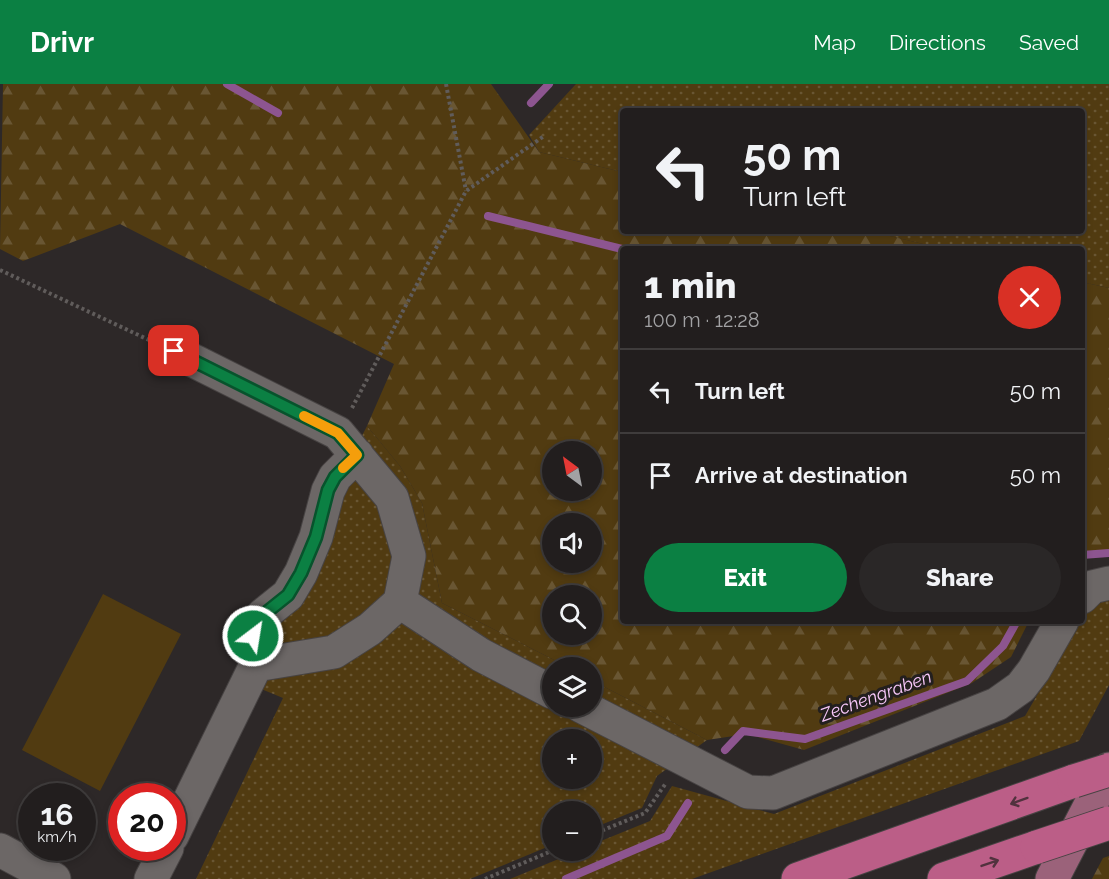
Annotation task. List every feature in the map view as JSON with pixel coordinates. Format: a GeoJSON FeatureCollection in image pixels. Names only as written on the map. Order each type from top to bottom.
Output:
{"type":"FeatureCollection","features":[{"type":"Feature","properties":{"kind":"highway"},"geometry":{"type":"LineString","coordinates":[[798,879],[1109,770]]}},
{"type":"Feature","properties":{"kind":"highway"},"geometry":{"type":"LineString","coordinates":[[944,879],[1109,823]]}},
{"type":"Feature","properties":{"kind":"main road"},"geometry":{"type":"LineString","coordinates":[[1052,879],[1109,770]]}},
{"type":"Feature","properties":{"kind":"street"},"geometry":{"type":"LineString","coordinates":[[174,351],[347,444],[392,498],[409,555],[400,602],[370,629],[334,652],[256,665]]}},
{"type":"Feature","properties":{"kind":"street"},"geometry":{"type":"LineString","coordinates":[[186,808],[256,665],[253,636],[256,624],[263,615],[288,595],[301,573],[316,537],[328,490],[347,444]]}},
{"type":"Feature","properties":{"kind":"street"},"geometry":{"type":"LineString","coordinates":[[1085,594],[1092,587],[1109,583]]}},
{"type":"Feature","properties":{"kind":"street"},"geometry":{"type":"LineString","coordinates":[[400,602],[481,655],[542,687]]}},
{"type":"Feature","properties":{"kind":"street"},"geometry":{"type":"LineString","coordinates":[[602,717],[748,792],[773,793],[997,704],[1021,687],[1034,670],[1060,624]]}},
{"type":"Feature","properties":{"kind":"street"},"geometry":{"type":"LineString","coordinates":[[0,850],[54,879]]}},
{"type":"Feature","properties":{"kind":"street"},"geometry":{"type":"LineString","coordinates":[[152,879],[161,861]]}},
{"type":"Feature","properties":{"kind":"path"},"geometry":{"type":"LineString","coordinates":[[446,84],[466,191]]}},
{"type":"Feature","properties":{"kind":"path"},"geometry":{"type":"LineString","coordinates":[[347,444],[466,191],[544,136]]}},
{"type":"Feature","properties":{"kind":"path"},"geometry":{"type":"LineString","coordinates":[[0,270],[174,351]]}},
{"type":"Feature","properties":{"kind":"path"},"geometry":{"type":"LineString","coordinates":[[602,831],[645,813],[682,759]]}},
{"type":"Feature","properties":{"kind":"path"},"geometry":{"type":"LineString","coordinates":[[484,879],[542,855]]}},
{"type":"Feature","properties":{"kind":"green space"},"geometry":{"type":"Polygon","coordinates":[[[3,84],[491,84],[539,152],[620,172],[620,234],[882,234],[932,246],[620,246],[620,624],[1028,624],[1011,657],[972,683],[804,750],[747,734],[707,740],[602,686],[602,657],[548,657],[442,603],[422,503],[400,466],[367,426],[394,364],[120,224],[23,261],[0,249],[3,84]]]}},
{"type":"Feature","properties":{"kind":"green space"},"geometry":{"type":"Polygon","coordinates":[[[576,84],[1109,84],[1109,288],[1085,283],[1085,246],[932,246],[882,234],[1085,234],[1085,108],[620,108],[620,172],[539,152],[529,135],[576,84]]]}},
{"type":"Feature","properties":{"kind":"green space"},"geometry":{"type":"Polygon","coordinates":[[[1085,283],[1109,288],[1109,552],[1085,552],[1085,283]]]}},
{"type":"Feature","properties":{"kind":"green space"},"geometry":{"type":"Polygon","coordinates":[[[367,426],[400,466],[422,503],[442,603],[548,657],[542,657],[542,717],[602,717],[602,686],[707,740],[657,776],[642,808],[602,824],[602,801],[542,801],[542,849],[470,879],[196,879],[283,698],[237,679],[367,426]]]}},
{"type":"Feature","properties":{"kind":"green space"},"geometry":{"type":"Polygon","coordinates":[[[103,594],[181,634],[100,791],[96,789],[96,783],[85,783],[22,750],[103,594]]]}},
{"type":"Feature","properties":{"kind":"green space"},"geometry":{"type":"Polygon","coordinates":[[[1109,596],[1109,685],[1079,741],[692,879],[510,879],[554,861],[602,861],[602,841],[650,821],[672,786],[774,814],[1025,716],[1078,624],[1085,624],[1085,614],[1109,596]]]}},
{"type":"Feature","properties":{"kind":"green space"},"geometry":{"type":"Polygon","coordinates":[[[1109,856],[1109,879],[1092,879],[1103,858],[1109,856]]]}},
{"type":"Feature","properties":{"kind":"waterway"},"geometry":{"type":"LineString","coordinates":[[227,84],[278,113]]}},
{"type":"Feature","properties":{"kind":"waterway"},"geometry":{"type":"LineString","coordinates":[[531,103],[549,84]]}},
{"type":"Feature","properties":{"kind":"waterway"},"geometry":{"type":"LineString","coordinates":[[488,216],[620,249]]}},
{"type":"Feature","properties":{"kind":"waterway","name":"Zechengraben"},"geometry":{"type":"LineString","coordinates":[[1085,555],[1109,553]]}},
{"type":"Feature","properties":{"kind":"waterway","name":"Zechengraben"},"geometry":{"type":"LineString","coordinates":[[725,750],[743,731],[805,739],[967,681],[1003,646],[1015,624]]}},
{"type":"Feature","properties":{"kind":"waterway","name":"Zechengraben"},"geometry":{"type":"LineString","coordinates":[[566,879],[667,836],[688,803]]}},
{"type":"Feature","properties":{"kind":"slow traffic"},"geometry":{"type":"LineString","coordinates":[[304,416],[338,433],[357,455],[343,468]]}},
{"type":"Feature","properties":{"kind":"route"},"geometry":{"type":"LineString","coordinates":[[174,351],[338,433],[357,455],[335,477],[328,490],[316,537],[301,573],[288,595],[263,615],[256,624],[253,636]]}}]}
